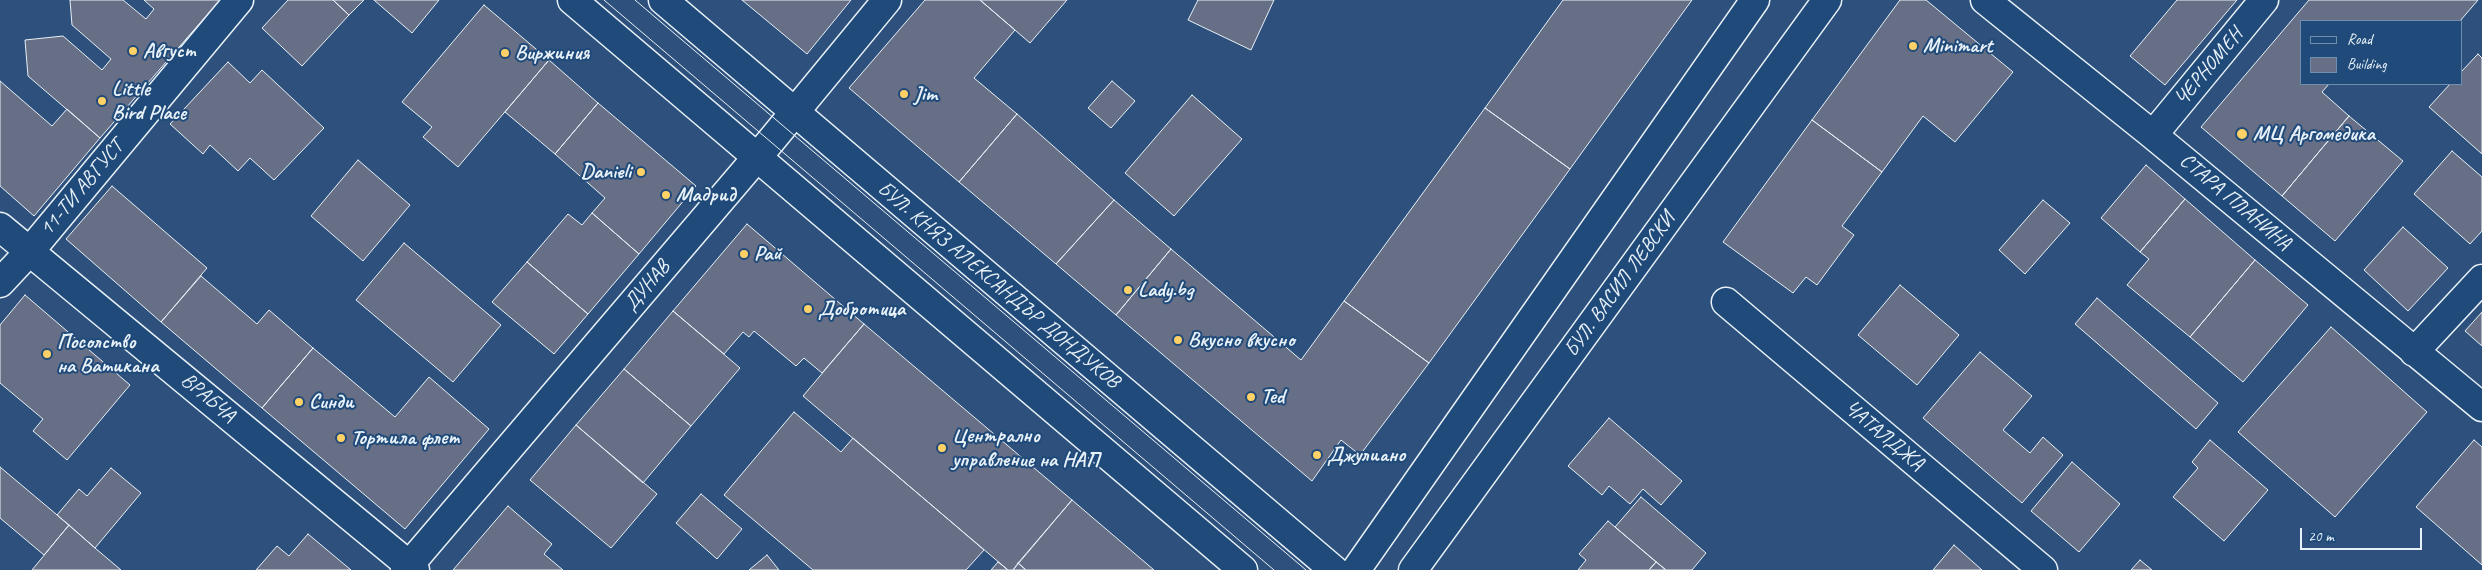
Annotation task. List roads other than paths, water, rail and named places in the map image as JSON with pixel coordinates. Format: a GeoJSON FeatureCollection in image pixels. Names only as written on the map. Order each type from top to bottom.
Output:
{"type":"FeatureCollection","features":[{"type":"Feature","properties":{"kind":"main road","name":"11-ТИ АВГУСТ"},"geometry":{"type":"LineString","coordinates":[[0,283],[30,251],[239,0]]}},
{"type":"Feature","properties":{"kind":"main road"},"geometry":{"type":"LineString","coordinates":[[572,0],[1243,570]]}},
{"type":"Feature","properties":{"kind":"main road","name":"БУЛ. КНЯЗ АЛЕКСАНДЪР ДОНДУКОВ"},"geometry":{"type":"LineString","coordinates":[[663,0],[1334,570]]}},
{"type":"Feature","properties":{"kind":"main road","name":"ДУНАВ"},"geometry":{"type":"LineString","coordinates":[[410,568],[887,0]]}},
{"type":"Feature","properties":{"kind":"main road"},"geometry":{"type":"LineString","coordinates":[[1356,570],[1755,0]]}},
{"type":"Feature","properties":{"kind":"main road","name":"БУЛ. ВАСИЛ ЛЕВСКИ"},"geometry":{"type":"LineString","coordinates":[[1413,570],[1827,0]]}},
{"type":"Feature","properties":{"kind":"main road","name":"СТАРА ПЛАНИНА"},"geometry":{"type":"LineString","coordinates":[[1985,0],[2153,135],[2482,407]]}},
{"type":"Feature","properties":{"kind":"main road","name":"ЧЕРНОМЕН"},"geometry":{"type":"LineString","coordinates":[[2153,135],[2264,0]]}},
{"type":"Feature","properties":{"kind":"main road","name":"ВРАБЧА"},"geometry":{"type":"LineString","coordinates":[[0,227],[410,568]]}},
{"type":"Feature","properties":{"kind":"main road"},"geometry":{"type":"LineString","coordinates":[[2414,352],[2482,279]]}},
{"type":"Feature","properties":{"kind":"main road","name":"ЧАТАЛДЖА"},"geometry":{"type":"LineString","coordinates":[[1726,302],[2042,570]]}},
{"type":"Feature","properties":{"kind":"tram line"},"geometry":{"type":"LineString","coordinates":[[604,0],[1274,570]]}},
{"type":"Feature","properties":{"kind":"tram line"},"geometry":{"type":"LineString","coordinates":[[635,0],[1306,570]]}},
{"type":"Feature","properties":{"kind":"place","name":"Minimart"},"geometry":{"type":"Point","coordinates":[1913,46]}},
{"type":"Feature","properties":{"kind":"place","name":"Август"},"geometry":{"type":"Point","coordinates":[133,51]}},
{"type":"Feature","properties":{"kind":"place","name":"Виржиния"},"geometry":{"type":"Point","coordinates":[505,53]}},
{"type":"Feature","properties":{"kind":"place","name":"Jim"},"geometry":{"type":"Point","coordinates":[904,94]}},
{"type":"Feature","properties":{"kind":"place","name":"Little Bird Place"},"geometry":{"type":"Point","coordinates":[102,101]}},
{"type":"Feature","properties":{"kind":"place","name":"МЦ Аргомедика"},"geometry":{"type":"Point","coordinates":[2242,134]}},
{"type":"Feature","properties":{"kind":"place","name":"Danieli"},"geometry":{"type":"Point","coordinates":[641,172]}},
{"type":"Feature","properties":{"kind":"place","name":"Мадрид"},"geometry":{"type":"Point","coordinates":[666,195]}},
{"type":"Feature","properties":{"kind":"place","name":"Рай"},"geometry":{"type":"Point","coordinates":[744,254]}},
{"type":"Feature","properties":{"kind":"place","name":"Lady.bg"},"geometry":{"type":"Point","coordinates":[1128,290]}},
{"type":"Feature","properties":{"kind":"place","name":"Добротица"},"geometry":{"type":"Point","coordinates":[808,309]}},
{"type":"Feature","properties":{"kind":"place","name":"Вкусно вкусно"},"geometry":{"type":"Point","coordinates":[1178,340]}},
{"type":"Feature","properties":{"kind":"place","name":"Посолство на Ватикана"},"geometry":{"type":"Point","coordinates":[47,354]}},
{"type":"Feature","properties":{"kind":"place","name":"Ted"},"geometry":{"type":"Point","coordinates":[1251,397]}},
{"type":"Feature","properties":{"kind":"place","name":"Синди"},"geometry":{"type":"Point","coordinates":[299,402]}},
{"type":"Feature","properties":{"kind":"place","name":"Тортила флет"},"geometry":{"type":"Point","coordinates":[341,438]}},
{"type":"Feature","properties":{"kind":"place","name":"Централно управление на НАП"},"geometry":{"type":"Point","coordinates":[942,448]}},
{"type":"Feature","properties":{"kind":"place","name":"Джулиано"},"geometry":{"type":"Point","coordinates":[1317,455]}}]}
